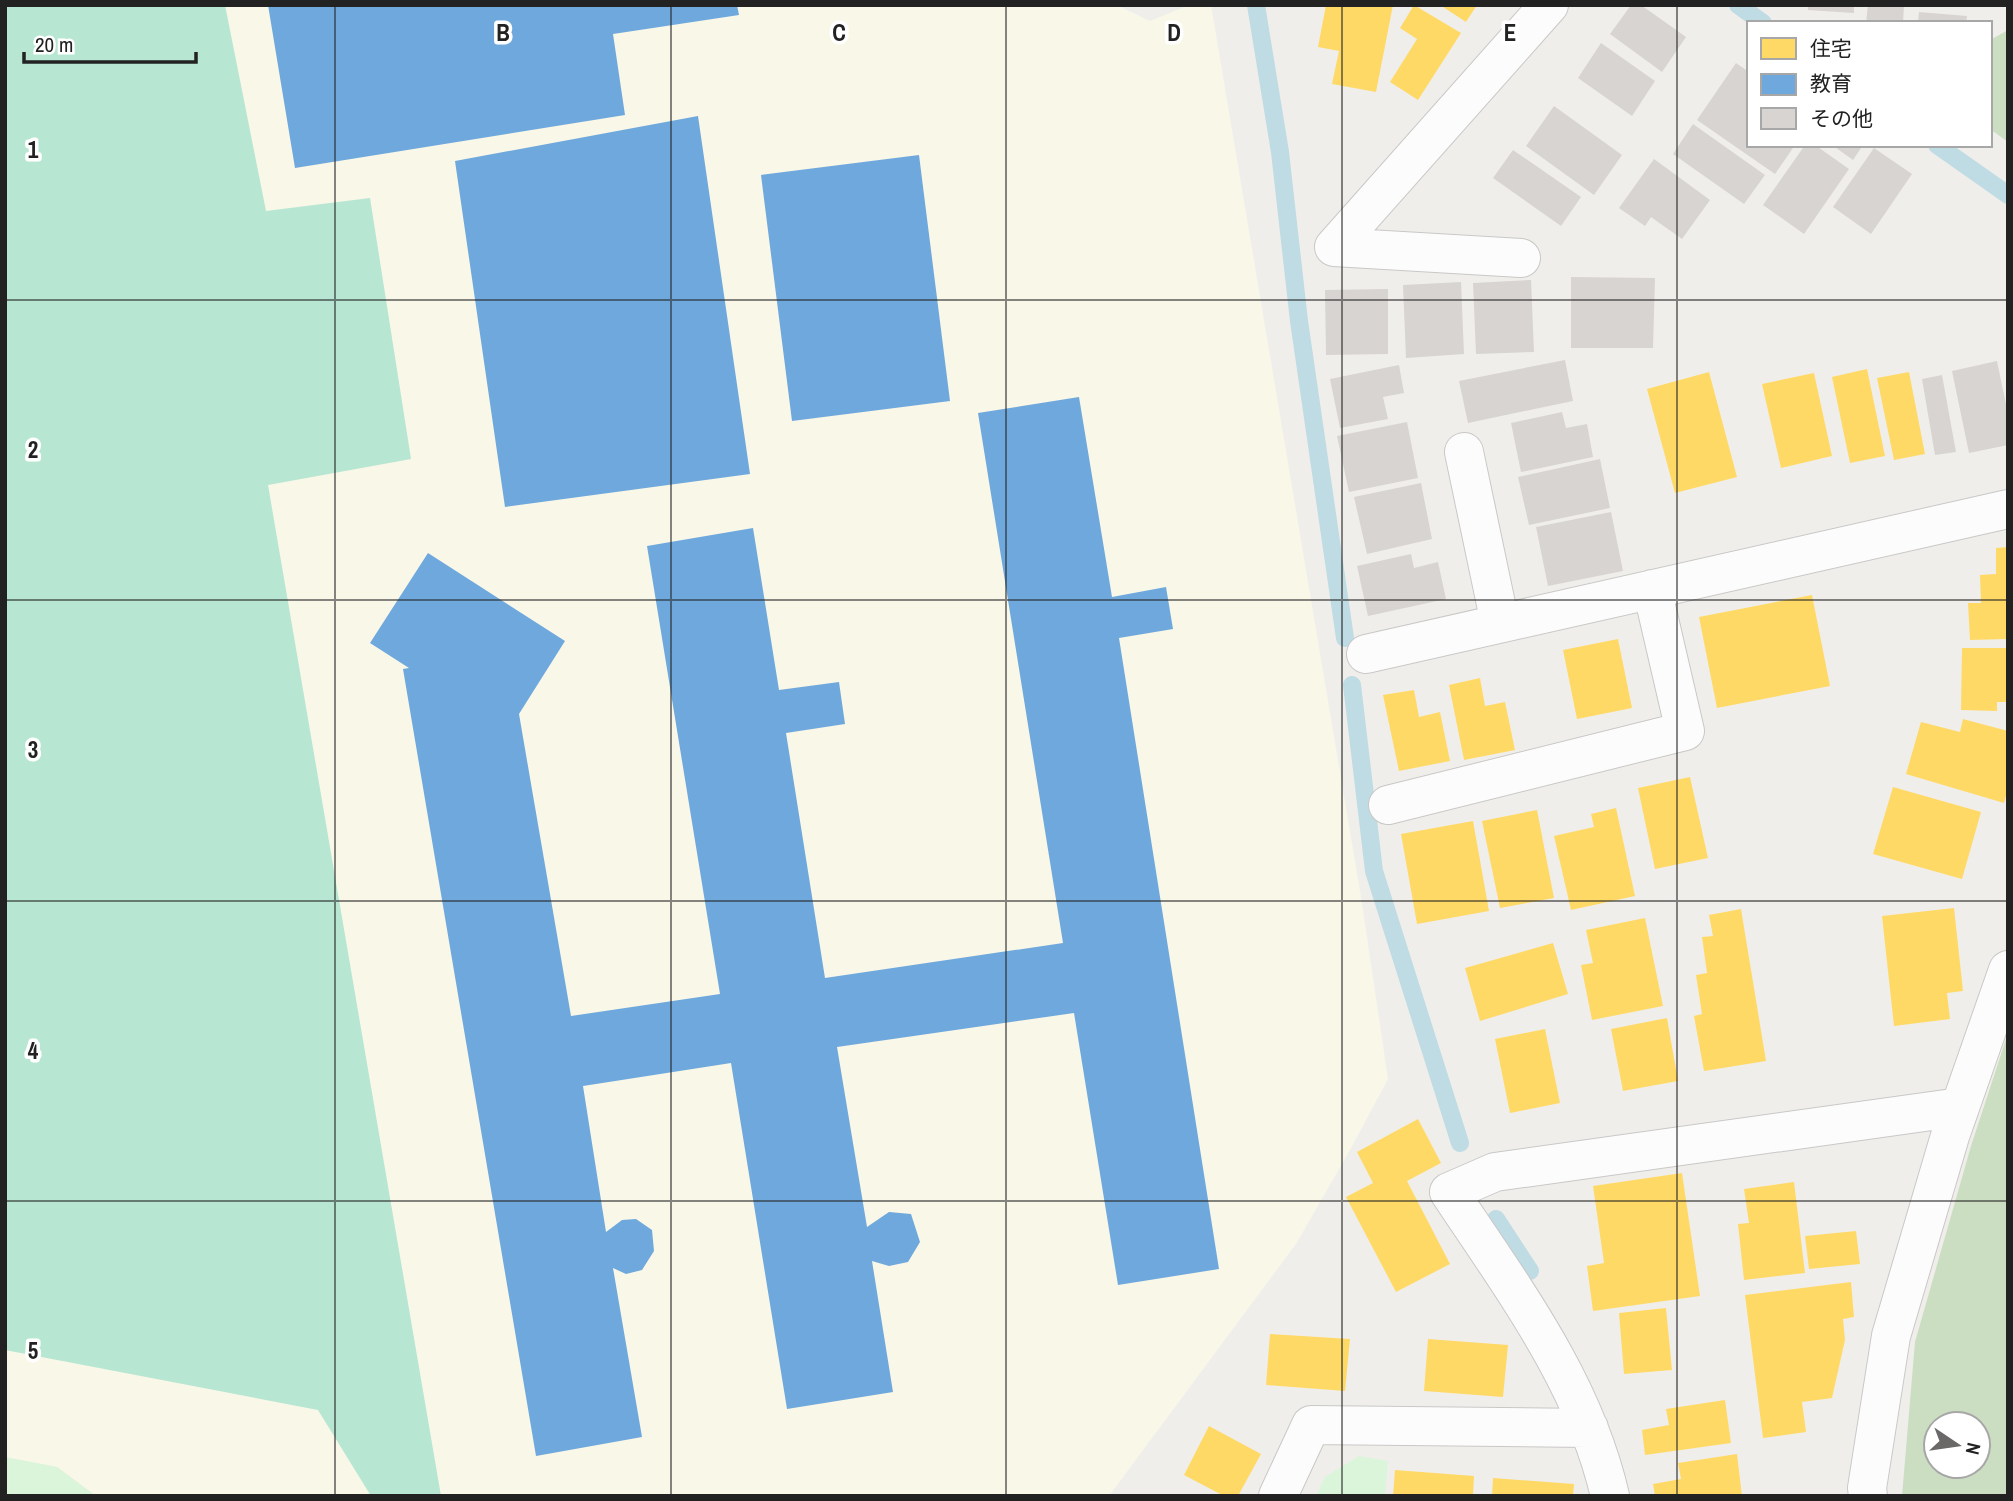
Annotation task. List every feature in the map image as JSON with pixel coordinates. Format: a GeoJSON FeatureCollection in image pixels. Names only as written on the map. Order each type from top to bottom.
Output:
{"type":"FeatureCollection","features":[{"type":"Feature","properties":{"kind":"street"},"geometry":{"type":"LineString","coordinates":[[1521,258],[1334,247],[1549,5]]}},
{"type":"Feature","properties":{"kind":"street"},"geometry":{"type":"LineString","coordinates":[[1464,452],[1500,623]]}},
{"type":"Feature","properties":{"kind":"street"},"geometry":{"type":"LineString","coordinates":[[1366,654],[2008,509]]}},
{"type":"Feature","properties":{"kind":"street"},"geometry":{"type":"LineString","coordinates":[[1388,806],[1685,731],[1652,589]]}},
{"type":"Feature","properties":{"kind":"street"},"geometry":{"type":"LineString","coordinates":[[1868,1496],[1867,1488],[1891,1336],[1960,1107],[2008,970]]}},
{"type":"Feature","properties":{"kind":"street"},"geometry":{"type":"LineString","coordinates":[[1610,1496],[1589,1428],[1545,1336],[1449,1192],[1480,1178],[1960,1107]]}},
{"type":"Feature","properties":{"kind":"street"},"geometry":{"type":"LineString","coordinates":[[1278,1496],[1311,1424],[1589,1428]]}},
{"type":"Feature","properties":{"kind":"shaded area"},"geometry":{"type":"Polygon","coordinates":[[[5,5],[1117,5],[1150,21],[1189,5],[1211,5],[1361,897],[1388,1079],[1296,1244],[1109,1496],[96,1496],[57,1467],[5,1457],[5,5]]]}},
{"type":"Feature","properties":{"kind":"green space"},"geometry":{"type":"Polygon","coordinates":[[[5,5],[225,5],[266,211],[370,198],[411,459],[268,485],[441,1496],[371,1496],[318,1410],[5,1350],[5,5]]]}},
{"type":"Feature","properties":{"kind":"green space"},"geometry":{"type":"Polygon","coordinates":[[[2008,30],[2008,142],[1992,130],[1992,39],[2008,30]]]}},
{"type":"Feature","properties":{"kind":"green space"},"geometry":{"type":"Polygon","coordinates":[[[2008,1033],[2008,1496],[1902,1496],[1915,1342],[1971,1146],[2008,1033]]]}},
{"type":"Feature","properties":{"kind":"green space"},"geometry":{"type":"Polygon","coordinates":[[[1359,1456],[1388,1461],[1385,1496],[1316,1496],[1325,1477],[1359,1456]]]}},
{"type":"Feature","properties":{"kind":"green space"},"geometry":{"type":"Polygon","coordinates":[[[5,1457],[57,1467],[96,1496],[5,1496],[5,1457]]]}},
{"type":"Feature","properties":{"kind":"building: 住宅"},"geometry":{"type":"Polygon","coordinates":[[[1326,5],[1393,5],[1376,92],[1332,84],[1339,51],[1318,47],[1326,5]]]}},
{"type":"Feature","properties":{"kind":"building: 住宅"},"geometry":{"type":"Polygon","coordinates":[[[1414,5],[1461,33],[1418,100],[1390,82],[1417,39],[1400,28],[1414,5]]]}},
{"type":"Feature","properties":{"kind":"building: 住宅"},"geometry":{"type":"Polygon","coordinates":[[[1440,5],[1477,5],[1466,22],[1440,5]]]}},
{"type":"Feature","properties":{"kind":"building: 住宅"},"geometry":{"type":"Polygon","coordinates":[[[1867,369],[1885,456],[1850,463],[1832,377],[1867,369]]]}},
{"type":"Feature","properties":{"kind":"building: 住宅"},"geometry":{"type":"Polygon","coordinates":[[[1709,372],[1737,477],[1675,493],[1647,389],[1709,372]]]}},
{"type":"Feature","properties":{"kind":"building: 住宅"},"geometry":{"type":"Polygon","coordinates":[[[1909,372],[1925,454],[1894,460],[1877,378],[1909,372]]]}},
{"type":"Feature","properties":{"kind":"building: 住宅"},"geometry":{"type":"Polygon","coordinates":[[[1814,373],[1832,456],[1781,468],[1762,384],[1814,373]]]}},
{"type":"Feature","properties":{"kind":"building: 住宅"},"geometry":{"type":"Polygon","coordinates":[[[2008,547],[2008,639],[1970,640],[1968,603],[1981,603],[1980,575],[1996,574],[1996,548],[2008,547]]]}},
{"type":"Feature","properties":{"kind":"building: 住宅"},"geometry":{"type":"Polygon","coordinates":[[[1812,595],[1830,686],[1717,708],[1699,617],[1812,595]]]}},
{"type":"Feature","properties":{"kind":"building: 住宅"},"geometry":{"type":"Polygon","coordinates":[[[1618,639],[1632,708],[1577,719],[1563,650],[1618,639]]]}},
{"type":"Feature","properties":{"kind":"building: 住宅"},"geometry":{"type":"Polygon","coordinates":[[[1962,648],[2008,648],[2008,702],[1997,702],[1997,711],[1961,710],[1962,648]]]}},
{"type":"Feature","properties":{"kind":"building: 住宅"},"geometry":{"type":"Polygon","coordinates":[[[1480,678],[1485,706],[1505,702],[1515,750],[1464,760],[1449,685],[1480,678]]]}},
{"type":"Feature","properties":{"kind":"building: 住宅"},"geometry":{"type":"Polygon","coordinates":[[[1414,690],[1419,717],[1440,712],[1450,761],[1399,771],[1383,695],[1414,690]]]}},
{"type":"Feature","properties":{"kind":"building: 住宅"},"geometry":{"type":"Polygon","coordinates":[[[1963,719],[2008,731],[2008,789],[2004,803],[1906,774],[1921,722],[1960,732],[1963,719]]]}},
{"type":"Feature","properties":{"kind":"building: 住宅"},"geometry":{"type":"Polygon","coordinates":[[[1690,777],[1708,858],[1655,869],[1638,788],[1690,777]]]}},
{"type":"Feature","properties":{"kind":"building: 住宅"},"geometry":{"type":"Polygon","coordinates":[[[1893,787],[1981,812],[1962,879],[1873,854],[1893,787]]]}},
{"type":"Feature","properties":{"kind":"building: 住宅"},"geometry":{"type":"Polygon","coordinates":[[[1616,808],[1635,896],[1571,910],[1554,836],[1594,827],[1591,814],[1616,808]]]}},
{"type":"Feature","properties":{"kind":"building: 住宅"},"geometry":{"type":"Polygon","coordinates":[[[1537,810],[1554,898],[1500,908],[1482,821],[1537,810]]]}},
{"type":"Feature","properties":{"kind":"building: 住宅"},"geometry":{"type":"Polygon","coordinates":[[[1473,821],[1489,911],[1417,924],[1401,834],[1473,821]]]}},
{"type":"Feature","properties":{"kind":"building: 住宅"},"geometry":{"type":"Polygon","coordinates":[[[1954,908],[1963,991],[1947,993],[1950,1019],[1894,1026],[1882,916],[1954,908]]]}},
{"type":"Feature","properties":{"kind":"building: 住宅"},"geometry":{"type":"Polygon","coordinates":[[[1741,909],[1766,1061],[1704,1071],[1694,1016],[1702,1014],[1696,975],[1707,973],[1702,937],[1713,936],[1709,915],[1741,909]]]}},
{"type":"Feature","properties":{"kind":"building: 住宅"},"geometry":{"type":"Polygon","coordinates":[[[1645,918],[1663,1006],[1592,1020],[1581,965],[1593,963],[1586,930],[1645,918]]]}},
{"type":"Feature","properties":{"kind":"building: 住宅"},"geometry":{"type":"Polygon","coordinates":[[[1553,943],[1568,994],[1480,1021],[1465,968],[1553,943]]]}},
{"type":"Feature","properties":{"kind":"building: 住宅"},"geometry":{"type":"Polygon","coordinates":[[[1667,1018],[1678,1081],[1623,1091],[1611,1029],[1667,1018]]]}},
{"type":"Feature","properties":{"kind":"building: 住宅"},"geometry":{"type":"Polygon","coordinates":[[[1545,1029],[1560,1103],[1510,1113],[1495,1039],[1545,1029]]]}},
{"type":"Feature","properties":{"kind":"building: 住宅"},"geometry":{"type":"Polygon","coordinates":[[[1418,1119],[1441,1163],[1407,1181],[1450,1264],[1396,1292],[1346,1197],[1373,1183],[1357,1152],[1418,1119]]]}},
{"type":"Feature","properties":{"kind":"building: 住宅"},"geometry":{"type":"Polygon","coordinates":[[[1682,1173],[1700,1296],[1593,1311],[1587,1266],[1604,1263],[1593,1186],[1682,1173]]]}},
{"type":"Feature","properties":{"kind":"building: 住宅"},"geometry":{"type":"Polygon","coordinates":[[[1794,1182],[1805,1273],[1744,1280],[1738,1224],[1749,1223],[1744,1189],[1794,1182]]]}},
{"type":"Feature","properties":{"kind":"building: 住宅"},"geometry":{"type":"Polygon","coordinates":[[[1856,1231],[1860,1264],[1809,1269],[1805,1236],[1856,1231]]]}},
{"type":"Feature","properties":{"kind":"building: 住宅"},"geometry":{"type":"Polygon","coordinates":[[[1851,1282],[1854,1317],[1843,1319],[1845,1340],[1832,1398],[1802,1402],[1806,1432],[1763,1438],[1745,1295],[1851,1282]]]}},
{"type":"Feature","properties":{"kind":"building: 住宅"},"geometry":{"type":"Polygon","coordinates":[[[1666,1308],[1672,1370],[1624,1374],[1619,1313],[1666,1308]]]}},
{"type":"Feature","properties":{"kind":"building: 住宅"},"geometry":{"type":"Polygon","coordinates":[[[1270,1334],[1350,1339],[1345,1391],[1266,1385],[1270,1334]]]}},
{"type":"Feature","properties":{"kind":"building: 住宅"},"geometry":{"type":"Polygon","coordinates":[[[1428,1339],[1508,1345],[1503,1397],[1424,1391],[1428,1339]]]}},
{"type":"Feature","properties":{"kind":"building: 住宅"},"geometry":{"type":"Polygon","coordinates":[[[1725,1400],[1731,1443],[1645,1455],[1642,1430],[1669,1425],[1666,1409],[1725,1400]]]}},
{"type":"Feature","properties":{"kind":"building: 住宅"},"geometry":{"type":"Polygon","coordinates":[[[1209,1426],[1261,1454],[1238,1496],[1224,1496],[1184,1475],[1209,1426]]]}},
{"type":"Feature","properties":{"kind":"building: 住宅"},"geometry":{"type":"Polygon","coordinates":[[[1737,1454],[1742,1496],[1655,1496],[1653,1484],[1681,1479],[1678,1463],[1737,1454]]]}},
{"type":"Feature","properties":{"kind":"building: 住宅"},"geometry":{"type":"Polygon","coordinates":[[[1395,1470],[1474,1476],[1473,1496],[1393,1496],[1395,1470]]]}},
{"type":"Feature","properties":{"kind":"building: 住宅"},"geometry":{"type":"Polygon","coordinates":[[[1493,1478],[1574,1484],[1573,1496],[1492,1496],[1493,1478]]]}},
{"type":"Feature","properties":{"kind":"building: 教育"},"geometry":{"type":"Polygon","coordinates":[[[268,5],[737,5],[739,15],[613,34],[625,115],[295,168],[268,5]]]}},
{"type":"Feature","properties":{"kind":"building: 教育"},"geometry":{"type":"Polygon","coordinates":[[[698,116],[750,474],[505,507],[455,161],[698,116]]]}},
{"type":"Feature","properties":{"kind":"building: 教育"},"geometry":{"type":"Polygon","coordinates":[[[919,155],[950,401],[792,421],[761,175],[919,155]]]}},
{"type":"Feature","properties":{"kind":"building: 教育"},"geometry":{"type":"Polygon","coordinates":[[[1079,397],[1112,597],[1166,587],[1173,629],[1119,638],[1219,1269],[1118,1285],[1074,1013],[837,1047],[867,1227],[889,1212],[911,1214],[920,1242],[908,1262],[889,1266],[872,1261],[893,1392],[787,1409],[731,1063],[583,1086],[606,1232],[622,1220],[636,1219],[652,1230],[654,1251],[642,1270],[626,1274],[613,1268],[642,1437],[536,1456],[403,669],[409,668],[370,643],[428,553],[565,641],[519,714],[571,1016],[720,994],[647,546],[753,528],[779,690],[839,682],[845,724],[786,733],[825,978],[1063,943],[978,413],[1079,397]]]}},
{"type":"Feature","properties":{"kind":"building: その他"},"geometry":{"type":"Polygon","coordinates":[[[1631,5],[1641,5],[1686,37],[1662,72],[1610,34],[1631,5]]]}},
{"type":"Feature","properties":{"kind":"building: その他"},"geometry":{"type":"Polygon","coordinates":[[[1808,5],[1854,5],[1854,13],[1808,10],[1808,5]]]}},
{"type":"Feature","properties":{"kind":"building: その他"},"geometry":{"type":"Polygon","coordinates":[[[1868,5],[1904,5],[1903,21],[1866,21],[1868,5]]]}},
{"type":"Feature","properties":{"kind":"building: その他"},"geometry":{"type":"Polygon","coordinates":[[[1919,12],[1967,16],[1966,21],[1918,21],[1919,12]]]}},
{"type":"Feature","properties":{"kind":"building: その他"},"geometry":{"type":"Polygon","coordinates":[[[1601,43],[1655,81],[1632,116],[1578,78],[1601,43]]]}},
{"type":"Feature","properties":{"kind":"building: その他"},"geometry":{"type":"Polygon","coordinates":[[[1736,63],[1747,71],[1747,147],[1794,147],[1775,174],[1697,120],[1736,63]]]}},
{"type":"Feature","properties":{"kind":"building: その他"},"geometry":{"type":"Polygon","coordinates":[[[1554,106],[1622,155],[1594,195],[1526,146],[1554,106]]]}},
{"type":"Feature","properties":{"kind":"building: その他"},"geometry":{"type":"Polygon","coordinates":[[[1693,124],[1765,175],[1744,204],[1673,154],[1693,124]]]}},
{"type":"Feature","properties":{"kind":"building: その他"},"geometry":{"type":"Polygon","coordinates":[[[1804,147],[1818,147],[1849,169],[1804,234],[1763,205],[1804,147]]]}},
{"type":"Feature","properties":{"kind":"building: その他"},"geometry":{"type":"Polygon","coordinates":[[[1835,147],[1862,147],[1853,160],[1835,147]]]}},
{"type":"Feature","properties":{"kind":"building: その他"},"geometry":{"type":"Polygon","coordinates":[[[1874,148],[1912,174],[1871,234],[1833,207],[1874,148]]]}},
{"type":"Feature","properties":{"kind":"building: その他"},"geometry":{"type":"Polygon","coordinates":[[[1513,150],[1581,197],[1561,226],[1493,178],[1513,150]]]}},
{"type":"Feature","properties":{"kind":"building: その他"},"geometry":{"type":"Polygon","coordinates":[[[1654,159],[1710,200],[1682,239],[1651,217],[1645,226],[1619,208],[1654,159]]]}},
{"type":"Feature","properties":{"kind":"building: その他"},"geometry":{"type":"Polygon","coordinates":[[[1571,277],[1655,278],[1653,348],[1571,348],[1571,277]]]}},
{"type":"Feature","properties":{"kind":"building: その他"},"geometry":{"type":"Polygon","coordinates":[[[1531,280],[1534,352],[1476,354],[1473,283],[1531,280]]]}},
{"type":"Feature","properties":{"kind":"building: その他"},"geometry":{"type":"Polygon","coordinates":[[[1461,282],[1464,354],[1406,358],[1403,285],[1461,282]]]}},
{"type":"Feature","properties":{"kind":"building: その他"},"geometry":{"type":"Polygon","coordinates":[[[1388,289],[1388,354],[1326,355],[1325,290],[1388,289]]]}},
{"type":"Feature","properties":{"kind":"building: その他"},"geometry":{"type":"Polygon","coordinates":[[[1565,360],[1573,401],[1468,423],[1459,381],[1565,360]]]}},
{"type":"Feature","properties":{"kind":"building: その他"},"geometry":{"type":"Polygon","coordinates":[[[1997,361],[2008,414],[2008,445],[1969,453],[1952,371],[1997,361]]]}},
{"type":"Feature","properties":{"kind":"building: その他"},"geometry":{"type":"Polygon","coordinates":[[[1399,365],[1404,393],[1383,397],[1388,419],[1340,428],[1330,379],[1399,365]]]}},
{"type":"Feature","properties":{"kind":"building: その他"},"geometry":{"type":"Polygon","coordinates":[[[1942,375],[1956,452],[1935,455],[1922,379],[1942,375]]]}},
{"type":"Feature","properties":{"kind":"building: その他"},"geometry":{"type":"Polygon","coordinates":[[[1562,412],[1566,428],[1587,424],[1593,457],[1521,472],[1511,423],[1562,412]]]}},
{"type":"Feature","properties":{"kind":"building: その他"},"geometry":{"type":"Polygon","coordinates":[[[1407,422],[1418,478],[1349,492],[1337,436],[1407,422]]]}},
{"type":"Feature","properties":{"kind":"building: その他"},"geometry":{"type":"Polygon","coordinates":[[[1600,459],[1610,508],[1529,525],[1518,477],[1600,459]]]}},
{"type":"Feature","properties":{"kind":"building: その他"},"geometry":{"type":"Polygon","coordinates":[[[1421,483],[1432,539],[1367,554],[1354,497],[1421,483]]]}},
{"type":"Feature","properties":{"kind":"building: その他"},"geometry":{"type":"Polygon","coordinates":[[[1611,512],[1623,571],[1548,586],[1536,527],[1611,512]]]}},
{"type":"Feature","properties":{"kind":"building: その他"},"geometry":{"type":"Polygon","coordinates":[[[1411,554],[1414,568],[1438,562],[1446,599],[1368,616],[1357,566],[1411,554]]]}},
{"type":"Feature","properties":{"kind":"waterway"},"geometry":{"type":"LineString","coordinates":[[1256,5],[1280,152],[1299,321],[1345,638]]}},
{"type":"Feature","properties":{"kind":"waterway"},"geometry":{"type":"LineString","coordinates":[[1738,5],[1760,21]]}},
{"type":"Feature","properties":{"kind":"waterway"},"geometry":{"type":"LineString","coordinates":[[1940,147],[2008,195]]}},
{"type":"Feature","properties":{"kind":"waterway"},"geometry":{"type":"LineString","coordinates":[[1352,685],[1374,871],[1460,1143]]}},
{"type":"Feature","properties":{"kind":"waterway"},"geometry":{"type":"LineString","coordinates":[[1496,1219],[1530,1271]]}}]}
